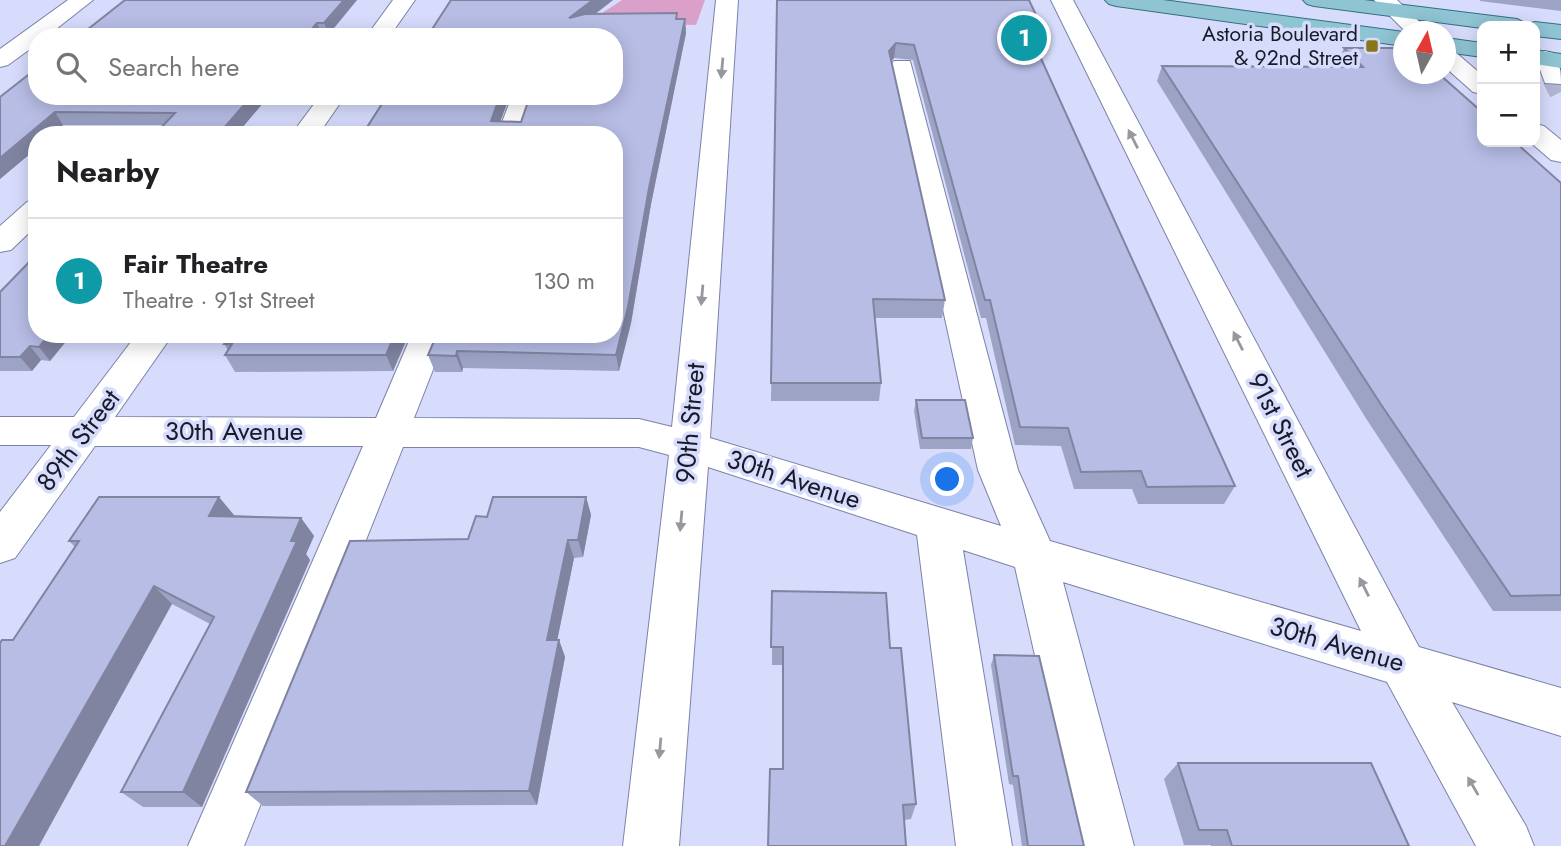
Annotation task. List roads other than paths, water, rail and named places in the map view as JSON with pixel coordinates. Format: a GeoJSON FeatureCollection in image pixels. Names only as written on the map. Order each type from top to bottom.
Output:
{"type":"FeatureCollection","features":[{"type":"Feature","properties":{"kind":"main road"},"geometry":{"type":"LineString","coordinates":[[1116,0],[1393,37]]}},
{"type":"Feature","properties":{"kind":"main road"},"geometry":{"type":"LineString","coordinates":[[1314,0],[1391,5],[1487,21]]}},
{"type":"Feature","properties":{"kind":"main road"},"geometry":{"type":"LineString","coordinates":[[1540,30],[1561,32]]}},
{"type":"Feature","properties":{"kind":"main road"},"geometry":{"type":"LineString","coordinates":[[1456,46],[1477,49]]}},
{"type":"Feature","properties":{"kind":"street"},"geometry":{"type":"LineString","coordinates":[[44,28],[82,0]]}},
{"type":"Feature","properties":{"kind":"street"},"geometry":{"type":"LineString","coordinates":[[384,28],[404,0]]}},
{"type":"Feature","properties":{"kind":"street","name":"90th Street"},"geometry":{"type":"LineString","coordinates":[[651,846],[727,0]]}},
{"type":"Feature","properties":{"kind":"street","name":"91st Street"},"geometry":{"type":"LineString","coordinates":[[1062,0],[1402,663],[1506,846]]}},
{"type":"Feature","properties":{"kind":"street"},"geometry":{"type":"LineString","coordinates":[[1391,5],[1408,21]]}},
{"type":"Feature","properties":{"kind":"street"},"geometry":{"type":"LineString","coordinates":[[0,60],[28,40]]}},
{"type":"Feature","properties":{"kind":"street"},"geometry":{"type":"LineString","coordinates":[[1456,65],[1479,84]]}},
{"type":"Feature","properties":{"kind":"street"},"geometry":{"type":"LineString","coordinates":[[902,66],[998,470],[1034,555],[1106,846]]}},
{"type":"Feature","properties":{"kind":"street"},"geometry":{"type":"LineString","coordinates":[[310,126],[326,105]]}},
{"type":"Feature","properties":{"kind":"street"},"geometry":{"type":"LineString","coordinates":[[514,126],[522,105]]}},
{"type":"Feature","properties":{"kind":"street"},"geometry":{"type":"LineString","coordinates":[[1540,136],[1561,154]]}},
{"type":"Feature","properties":{"kind":"street"},"geometry":{"type":"LineString","coordinates":[[0,243],[28,217]]}},
{"type":"Feature","properties":{"kind":"street","name":"89th Street"},"geometry":{"type":"LineString","coordinates":[[0,545],[149,343]]}},
{"type":"Feature","properties":{"kind":"street"},"geometry":{"type":"LineString","coordinates":[[216,846],[425,343]]}},
{"type":"Feature","properties":{"kind":"street","name":"30th Avenue"},"geometry":{"type":"LineString","coordinates":[[0,431],[390,430],[639,433],[689,446],[1034,555],[1561,712]]}},
{"type":"Feature","properties":{"kind":"street"},"geometry":{"type":"LineString","coordinates":[[937,524],[984,846]]}},
{"type":"Feature","properties":{"kind":"tunnel"},"geometry":{"type":"LineString","coordinates":[[1554,78],[1561,92]]}},
{"type":"Feature","properties":{"kind":"place","name":"Fair Theatre"},"geometry":{"type":"Point","coordinates":[1024,38]}},
{"type":"Feature","properties":{"kind":"place","name":"Astoria Boulevard & 92nd Street"},"geometry":{"type":"Point","coordinates":[1372,46]}}]}
